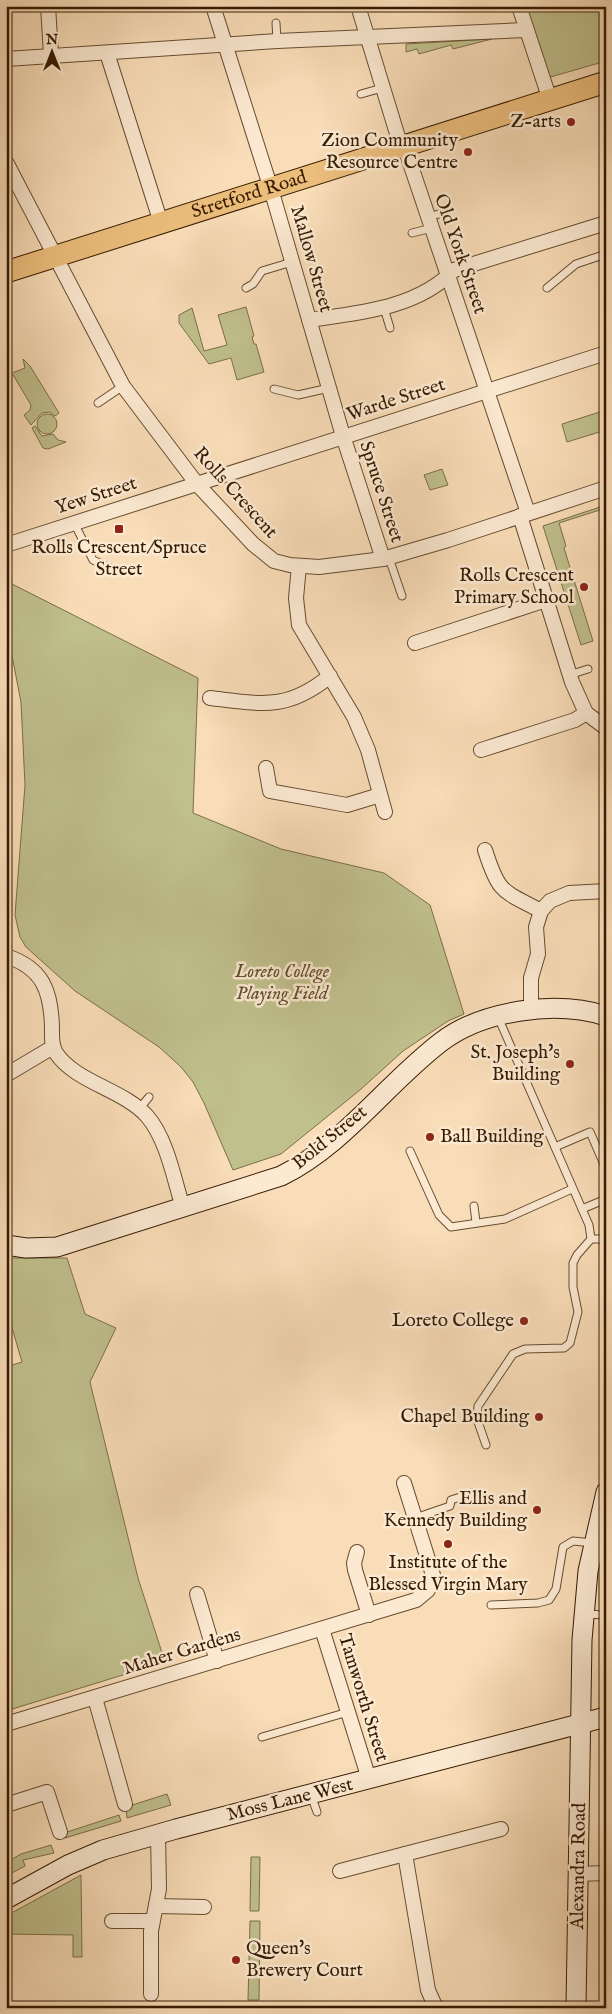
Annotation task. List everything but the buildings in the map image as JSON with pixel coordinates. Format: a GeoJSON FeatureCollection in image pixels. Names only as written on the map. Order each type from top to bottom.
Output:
{"type":"FeatureCollection","features":[{"type":"Feature","properties":{"kind":"main road","name":"Stretford Road"},"geometry":{"type":"LineString","coordinates":[[6,272],[606,82]]}},
{"type":"Feature","properties":{"kind":"street"},"geometry":{"type":"LineString","coordinates":[[48,6],[51,56]]}},
{"type":"Feature","properties":{"kind":"street","name":"Mallow Street"},"geometry":{"type":"LineString","coordinates":[[213,6],[271,188],[343,436]]}},
{"type":"Feature","properties":{"kind":"street","name":"Old York Street"},"geometry":{"type":"LineString","coordinates":[[358,6],[382,88],[430,222],[486,391],[524,515],[546,600],[569,675],[586,713]]}},
{"type":"Feature","properties":{"kind":"street"},"geometry":{"type":"LineString","coordinates":[[519,6],[550,100]]}},
{"type":"Feature","properties":{"kind":"street"},"geometry":{"type":"LineString","coordinates":[[6,58],[368,36],[526,30]]}},
{"type":"Feature","properties":{"kind":"street"},"geometry":{"type":"LineString","coordinates":[[106,53],[161,223]]}},
{"type":"Feature","properties":{"kind":"street","name":"Rolls Crescent"},"geometry":{"type":"LineString","coordinates":[[6,162],[124,386],[197,484],[229,520],[267,556],[283,564],[298,566],[338,566],[386,558],[606,488]]}},
{"type":"Feature","properties":{"kind":"street"},"geometry":{"type":"LineString","coordinates":[[309,320],[384,308],[440,285],[454,270],[605,225]]}},
{"type":"Feature","properties":{"kind":"street","name":"Warde Street"},"geometry":{"type":"LineString","coordinates":[[197,484],[606,353]]}},
{"type":"Feature","properties":{"kind":"street","name":"Spruce Street"},"geometry":{"type":"LineString","coordinates":[[343,436],[386,558]]}},
{"type":"Feature","properties":{"kind":"street","name":"Yew Street"},"geometry":{"type":"LineString","coordinates":[[6,545],[197,484]]}},
{"type":"Feature","properties":{"kind":"street"},"geometry":{"type":"LineString","coordinates":[[298,566],[296,598],[299,625],[348,705],[360,730],[385,812]]}},
{"type":"Feature","properties":{"kind":"street"},"geometry":{"type":"LineString","coordinates":[[415,643],[546,600]]}},
{"type":"Feature","properties":{"kind":"street"},"geometry":{"type":"LineString","coordinates":[[210,698],[229,696],[275,702],[288,700],[306,694],[330,676]]}},
{"type":"Feature","properties":{"kind":"street"},"geometry":{"type":"LineString","coordinates":[[481,750],[575,720],[586,713],[606,728]]}},
{"type":"Feature","properties":{"kind":"street"},"geometry":{"type":"LineString","coordinates":[[266,768],[266,795],[347,805],[380,795]]}},
{"type":"Feature","properties":{"kind":"street"},"geometry":{"type":"LineString","coordinates":[[485,850],[494,878],[502,890],[541,911]]}},
{"type":"Feature","properties":{"kind":"street"},"geometry":{"type":"LineString","coordinates":[[531,1009],[531,978],[538,954],[536,927],[541,911],[550,901],[569,893],[606,891]]}},
{"type":"Feature","properties":{"kind":"street"},"geometry":{"type":"LineString","coordinates":[[6,956],[28,967],[46,988],[51,1003],[53,1047],[60,1058],[74,1069],[139,1109],[155,1128],[183,1208]]}},
{"type":"Feature","properties":{"kind":"street","name":"Bold Street"},"geometry":{"type":"LineString","coordinates":[[6,1245],[26,1248],[57,1247],[281,1176],[298,1167],[333,1140],[442,1041],[467,1028],[498,1016],[531,1009],[559,1008],[606,1016]]}},
{"type":"Feature","properties":{"kind":"street"},"geometry":{"type":"LineString","coordinates":[[6,1075],[53,1047]]}},
{"type":"Feature","properties":{"kind":"street","name":"Maher Gardens"},"geometry":{"type":"LineString","coordinates":[[6,1724],[416,1600],[425,1594],[432,1583],[433,1575],[404,1483]]}},
{"type":"Feature","properties":{"kind":"street","name":"Alexandra Road"},"geometry":{"type":"LineString","coordinates":[[576,2008],[584,1614],[588,1571],[606,1492]]}},
{"type":"Feature","properties":{"kind":"street"},"geometry":{"type":"LineString","coordinates":[[357,1552],[354,1563],[355,1570],[369,1614]]}},
{"type":"Feature","properties":{"kind":"street"},"geometry":{"type":"LineString","coordinates":[[197,1594],[217,1660]]}},
{"type":"Feature","properties":{"kind":"street","name":"Tamworth Street"},"geometry":{"type":"LineString","coordinates":[[322,1629],[369,1779]]}},
{"type":"Feature","properties":{"kind":"street"},"geometry":{"type":"LineString","coordinates":[[95,1698],[125,1804]]}},
{"type":"Feature","properties":{"kind":"street","name":"Moss Lane West"},"geometry":{"type":"LineString","coordinates":[[6,1899],[82,1858],[158,1834],[314,1804],[369,1779],[606,1717]]}},
{"type":"Feature","properties":{"kind":"street"},"geometry":{"type":"LineString","coordinates":[[6,1805],[47,1792],[60,1832]]}},
{"type":"Feature","properties":{"kind":"street"},"geometry":{"type":"LineString","coordinates":[[340,1871],[501,1829]]}},
{"type":"Feature","properties":{"kind":"street"},"geometry":{"type":"LineString","coordinates":[[151,1994],[152,1921],[159,1888],[158,1834]]}},
{"type":"Feature","properties":{"kind":"street"},"geometry":{"type":"LineString","coordinates":[[405,1854],[428,1990],[436,2008]]}},
{"type":"Feature","properties":{"kind":"street"},"geometry":{"type":"LineString","coordinates":[[578,1874],[606,1873]]}},
{"type":"Feature","properties":{"kind":"street"},"geometry":{"type":"LineString","coordinates":[[156,1906],[204,1907]]}},
{"type":"Feature","properties":{"kind":"street"},"geometry":{"type":"LineString","coordinates":[[112,1921],[152,1921]]}},
{"type":"Feature","properties":{"kind":"lane"},"geometry":{"type":"LineString","coordinates":[[276,23],[277,41]]}},
{"type":"Feature","properties":{"kind":"lane"},"geometry":{"type":"LineString","coordinates":[[361,94],[382,88]]}},
{"type":"Feature","properties":{"kind":"lane"},"geometry":{"type":"LineString","coordinates":[[412,233],[446,212]]}},
{"type":"Feature","properties":{"kind":"lane"},"geometry":{"type":"LineString","coordinates":[[547,288],[576,264],[606,254]]}},
{"type":"Feature","properties":{"kind":"lane"},"geometry":{"type":"LineString","coordinates":[[246,288],[253,284],[262,271],[292,262]]}},
{"type":"Feature","properties":{"kind":"lane"},"geometry":{"type":"LineString","coordinates":[[384,308],[390,328]]}},
{"type":"Feature","properties":{"kind":"lane"},"geometry":{"type":"LineString","coordinates":[[98,403],[124,386]]}},
{"type":"Feature","properties":{"kind":"lane"},"geometry":{"type":"LineString","coordinates":[[274,389],[298,395],[329,388]]}},
{"type":"Feature","properties":{"kind":"lane"},"geometry":{"type":"LineString","coordinates":[[74,523],[93,560],[117,571]]}},
{"type":"Feature","properties":{"kind":"lane"},"geometry":{"type":"LineString","coordinates":[[386,558],[402,596]]}},
{"type":"Feature","properties":{"kind":"lane"},"geometry":{"type":"LineString","coordinates":[[569,675],[588,669]]}},
{"type":"Feature","properties":{"kind":"lane"},"geometry":{"type":"LineString","coordinates":[[498,1016],[589,1225],[591,1239]]}},
{"type":"Feature","properties":{"kind":"lane"},"geometry":{"type":"LineString","coordinates":[[139,1109],[149,1097]]}},
{"type":"Feature","properties":{"kind":"lane"},"geometry":{"type":"LineString","coordinates":[[555,1147],[590,1132],[606,1169]]}},
{"type":"Feature","properties":{"kind":"lane"},"geometry":{"type":"LineString","coordinates":[[410,1150],[440,1215],[447,1225],[456,1228],[476,1222],[504,1219],[572,1189]]}},
{"type":"Feature","properties":{"kind":"lane"},"geometry":{"type":"LineString","coordinates":[[582,1209],[606,1199]]}},
{"type":"Feature","properties":{"kind":"lane"},"geometry":{"type":"LineString","coordinates":[[474,1206],[476,1222]]}},
{"type":"Feature","properties":{"kind":"lane"},"geometry":{"type":"LineString","coordinates":[[486,1445],[477,1419],[478,1406],[513,1354],[525,1349],[564,1348],[570,1343],[578,1312],[573,1287],[576,1255],[591,1239],[606,1239]]}},
{"type":"Feature","properties":{"kind":"lane"},"geometry":{"type":"LineString","coordinates":[[415,1518],[450,1506],[451,1500],[473,1493]]}},
{"type":"Feature","properties":{"kind":"lane"},"geometry":{"type":"LineString","coordinates":[[491,1605],[538,1603],[549,1600],[556,1589],[563,1547],[573,1541],[593,1544]]}},
{"type":"Feature","properties":{"kind":"lane"},"geometry":{"type":"LineString","coordinates":[[584,1614],[606,1615]]}},
{"type":"Feature","properties":{"kind":"lane"},"geometry":{"type":"LineString","coordinates":[[262,1737],[348,1712]]}},
{"type":"Feature","properties":{"kind":"green space"},"geometry":{"type":"Polygon","coordinates":[[[526,6],[606,6],[606,61],[547,78],[526,6]]]}},
{"type":"Feature","properties":{"kind":"green space"},"geometry":{"type":"Polygon","coordinates":[[[492,39],[453,49],[451,45],[419,54],[417,49],[406,52],[406,44],[492,39]]]}},
{"type":"Feature","properties":{"kind":"green space"},"geometry":{"type":"Polygon","coordinates":[[[246,307],[254,336],[252,337],[254,344],[256,344],[264,372],[237,380],[231,358],[209,364],[179,323],[179,315],[192,308],[204,351],[227,345],[218,315],[246,307]]]}},
{"type":"Feature","properties":{"kind":"green space"},"geometry":{"type":"Polygon","coordinates":[[[23,359],[30,366],[59,413],[55,416],[49,412],[42,413],[31,425],[24,415],[30,410],[31,405],[12,373],[25,368],[23,359]]]}},
{"type":"Feature","properties":{"kind":"green space"},"geometry":{"type":"Polygon","coordinates":[[[606,410],[606,430],[567,442],[562,424],[606,410]]]}},
{"type":"Feature","properties":{"kind":"green space"},"geometry":{"type":"Polygon","coordinates":[[[47,414],[54,417],[57,424],[54,431],[47,434],[40,431],[37,424],[40,417],[47,414]]]}},
{"type":"Feature","properties":{"kind":"green space"},"geometry":{"type":"Polygon","coordinates":[[[35,426],[42,436],[53,434],[58,440],[66,442],[48,449],[43,448],[32,428],[35,426]]]}},
{"type":"Feature","properties":{"kind":"green space"},"geometry":{"type":"Polygon","coordinates":[[[442,469],[448,485],[430,490],[424,475],[442,469]]]}},
{"type":"Feature","properties":{"kind":"green space"},"geometry":{"type":"Polygon","coordinates":[[[606,505],[606,508],[559,523],[566,546],[564,548],[593,641],[581,645],[543,526],[606,505]]]}},
{"type":"Feature","properties":{"kind":"green space","name":"Loreto College Playing Field"},"geometry":{"type":"Polygon","coordinates":[[[6,581],[198,678],[193,813],[281,849],[384,873],[430,905],[464,1014],[448,1021],[403,1051],[360,1090],[281,1154],[233,1170],[204,1103],[193,1082],[181,1067],[159,1047],[75,991],[26,947],[20,937],[15,915],[25,785],[21,702],[6,625],[6,581]]]}},
{"type":"Feature","properties":{"kind":"green space"},"geometry":{"type":"Polygon","coordinates":[[[6,1258],[67,1258],[85,1314],[116,1328],[90,1382],[138,1578],[165,1662],[6,1711],[6,1367],[22,1362],[6,1307],[6,1258]]]}},
{"type":"Feature","properties":{"kind":"green space"},"geometry":{"type":"Polygon","coordinates":[[[167,1794],[171,1805],[127,1818],[126,1807],[167,1794]]]}},
{"type":"Feature","properties":{"kind":"green space"},"geometry":{"type":"Polygon","coordinates":[[[119,1815],[121,1821],[65,1838],[64,1833],[119,1815]]]}},
{"type":"Feature","properties":{"kind":"green space"},"geometry":{"type":"Polygon","coordinates":[[[51,1845],[54,1853],[23,1860],[25,1866],[12,1873],[9,1861],[21,1854],[51,1845]]]}},
{"type":"Feature","properties":{"kind":"green space"},"geometry":{"type":"Polygon","coordinates":[[[251,1857],[260,1857],[259,1911],[250,1911],[251,1857]]]}},
{"type":"Feature","properties":{"kind":"green space"},"geometry":{"type":"Polygon","coordinates":[[[81,1875],[82,1957],[73,1957],[73,1935],[6,1934],[6,1916],[81,1875]]]}},
{"type":"Feature","properties":{"kind":"green space"},"geometry":{"type":"Polygon","coordinates":[[[250,1921],[260,1921],[259,2000],[248,2000],[250,1921]]]}},
{"type":"Feature","properties":{"kind":"place","name":"Z-arts"},"geometry":{"type":"Point","coordinates":[571,122]}},
{"type":"Feature","properties":{"kind":"place","name":"Zion Community Resource Centre"},"geometry":{"type":"Point","coordinates":[468,152]}},
{"type":"Feature","properties":{"kind":"place","name":"Rolls Crescent/Spruce Street"},"geometry":{"type":"Point","coordinates":[119,529]}},
{"type":"Feature","properties":{"kind":"place","name":"Rolls Crescent Primary School"},"geometry":{"type":"Point","coordinates":[584,587]}},
{"type":"Feature","properties":{"kind":"place","name":"St. Joseph's Building"},"geometry":{"type":"Point","coordinates":[570,1064]}},
{"type":"Feature","properties":{"kind":"place","name":"Ball Building"},"geometry":{"type":"Point","coordinates":[430,1137]}},
{"type":"Feature","properties":{"kind":"place","name":"Loreto College"},"geometry":{"type":"Point","coordinates":[524,1321]}},
{"type":"Feature","properties":{"kind":"place","name":"Chapel Building"},"geometry":{"type":"Point","coordinates":[539,1417]}},
{"type":"Feature","properties":{"kind":"place","name":"Ellis and Kennedy Building"},"geometry":{"type":"Point","coordinates":[537,1510]}},
{"type":"Feature","properties":{"kind":"place","name":"Institute of the Blessed Virgin Mary"},"geometry":{"type":"Point","coordinates":[448,1544]}},
{"type":"Feature","properties":{"kind":"place","name":"Queen's Brewery Court"},"geometry":{"type":"Point","coordinates":[236,1960]}}]}
